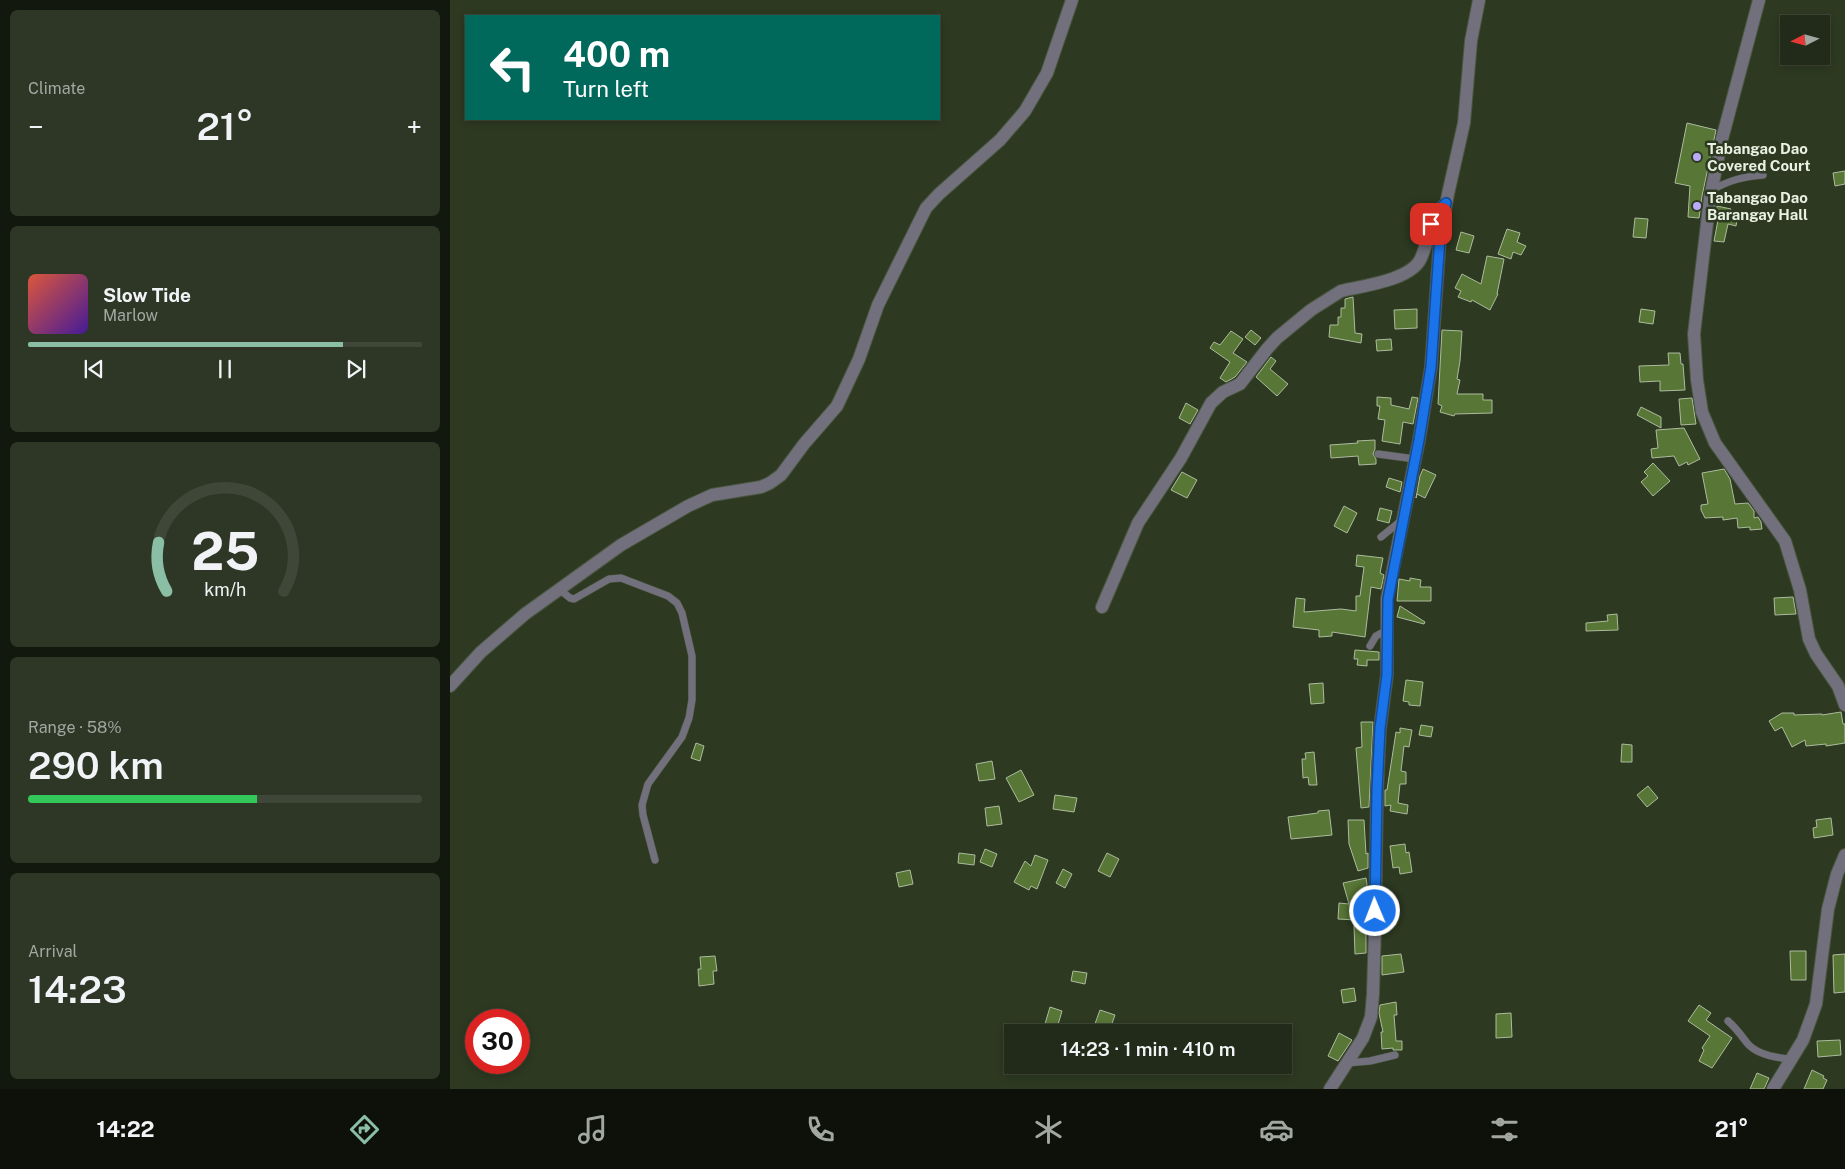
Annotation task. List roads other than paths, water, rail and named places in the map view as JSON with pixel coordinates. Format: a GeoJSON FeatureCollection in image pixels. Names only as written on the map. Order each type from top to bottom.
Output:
{"type":"FeatureCollection","features":[{"type":"Feature","properties":{"kind":"street"},"geometry":{"type":"LineString","coordinates":[[450,686],[481,652],[525,614],[621,545],[688,506],[712,495],[732,490],[761,487],[781,475],[804,444],[837,406],[859,359],[878,305],[926,208],[939,194],[1000,140],[1025,111],[1047,73],[1072,0]]}},
{"type":"Feature","properties":{"kind":"street"},"geometry":{"type":"LineString","coordinates":[[1330,1089],[1363,1038],[1371,1017],[1377,790],[1380,728],[1387,675],[1388,592],[1415,459],[1431,367],[1440,237],[1464,123],[1472,41],[1479,0]]}},
{"type":"Feature","properties":{"kind":"street"},"geometry":{"type":"LineString","coordinates":[[1759,0],[1722,139],[1702,250],[1694,334],[1696,380],[1702,412],[1715,443],[1785,541],[1800,590],[1809,640],[1816,654],[1838,686],[1845,705]]}},
{"type":"Feature","properties":{"kind":"street"},"geometry":{"type":"LineString","coordinates":[[1102,607],[1138,524],[1181,458],[1211,403],[1224,392],[1240,384],[1278,338],[1332,295],[1400,276],[1414,269],[1420,260],[1431,224],[1437,212],[1446,203]]}},
{"type":"Feature","properties":{"kind":"street"},"geometry":{"type":"LineString","coordinates":[[1773,1089],[1803,1040],[1816,1004],[1828,909],[1837,874],[1845,855]]}},
{"type":"Feature","properties":{"kind":"lane"},"geometry":{"type":"LineString","coordinates":[[1712,190],[1732,179],[1743,176],[1763,175]]}},
{"type":"Feature","properties":{"kind":"lane"},"geometry":{"type":"LineString","coordinates":[[1378,454],[1415,459]]}},
{"type":"Feature","properties":{"kind":"lane"},"geometry":{"type":"LineString","coordinates":[[1381,537],[1402,520]]}},
{"type":"Feature","properties":{"kind":"lane"},"geometry":{"type":"LineString","coordinates":[[559,589],[574,599],[609,579],[621,578],[668,596],[678,603],[682,613],[692,656],[692,700],[690,718],[682,737],[648,784],[642,805],[642,815],[655,860]]}},
{"type":"Feature","properties":{"kind":"lane"},"geometry":{"type":"LineString","coordinates":[[1370,646],[1376,636],[1387,630]]}},
{"type":"Feature","properties":{"kind":"lane"},"geometry":{"type":"LineString","coordinates":[[1728,1021],[1756,1051],[1776,1058],[1792,1059]]}},
{"type":"Feature","properties":{"kind":"lane"},"geometry":{"type":"LineString","coordinates":[[1347,1063],[1370,1061],[1395,1055]]}},
{"type":"Feature","properties":{"kind":"place","name":"Tabangao Dao Covered Court"},"geometry":{"type":"Point","coordinates":[1697,157]}},
{"type":"Feature","properties":{"kind":"place","name":"Tabangao Dao Barangay Hall"},"geometry":{"type":"Point","coordinates":[1697,206]}}]}
